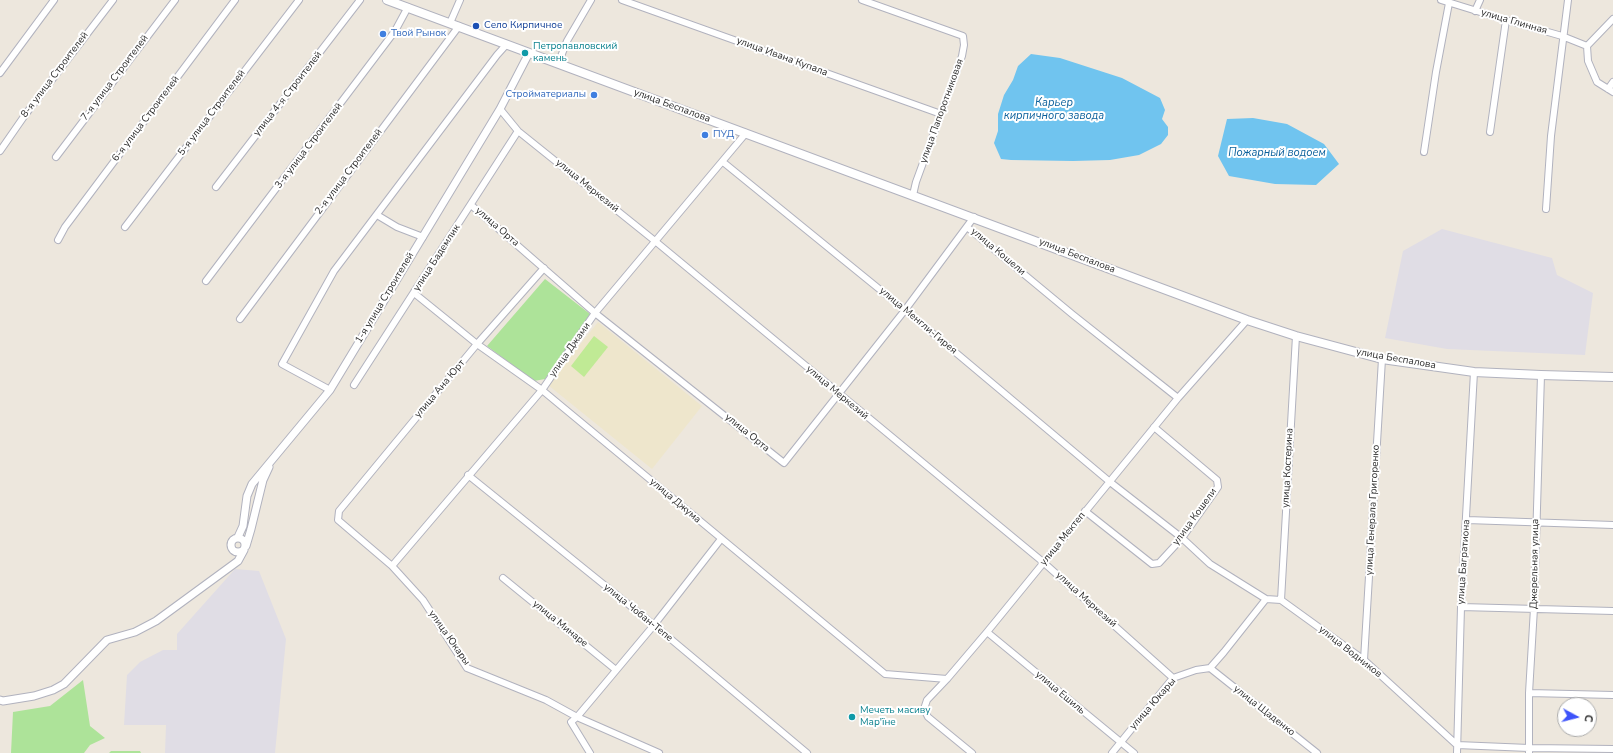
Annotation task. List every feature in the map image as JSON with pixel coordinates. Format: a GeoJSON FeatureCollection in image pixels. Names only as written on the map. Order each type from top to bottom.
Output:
{"type":"FeatureCollection","features":[{"type":"Feature","properties":{"kind":"main road","name":"улица Беспалова"},"geometry":{"type":"LineString","coordinates":[[387,0],[1248,320],[1296,336],[1382,359],[1474,372],[1613,377]]}},
{"type":"Feature","properties":{"kind":"street"},"geometry":{"type":"LineString","coordinates":[[0,73],[54,0]]}},
{"type":"Feature","properties":{"kind":"street","name":"8-я улица Строителей"},"geometry":{"type":"LineString","coordinates":[[0,151],[25,114],[113,0]]}},
{"type":"Feature","properties":{"kind":"street","name":"7-я улица Строителей"},"geometry":{"type":"LineString","coordinates":[[56,158],[175,0]]}},
{"type":"Feature","properties":{"kind":"street","name":"6-я улица Строителей"},"geometry":{"type":"LineString","coordinates":[[58,240],[65,227],[235,0]]}},
{"type":"Feature","properties":{"kind":"street","name":"5-я улица Строителей"},"geometry":{"type":"LineString","coordinates":[[125,227],[299,0]]}},
{"type":"Feature","properties":{"kind":"street","name":"улица 4-я Строителей"},"geometry":{"type":"LineString","coordinates":[[216,188],[360,0]]}},
{"type":"Feature","properties":{"kind":"street"},"geometry":{"type":"LineString","coordinates":[[450,23],[460,0]]}},
{"type":"Feature","properties":{"kind":"street"},"geometry":{"type":"LineString","coordinates":[[558,64],[567,41],[591,0]]}},
{"type":"Feature","properties":{"kind":"street","name":"улица Ивана Купала"},"geometry":{"type":"LineString","coordinates":[[622,0],[941,114]]}},
{"type":"Feature","properties":{"kind":"street","name":"улица Папоротниковая"},"geometry":{"type":"LineString","coordinates":[[862,0],[963,36],[964,45],[962,56],[916,182],[914,196]]}},
{"type":"Feature","properties":{"kind":"street","name":"улица Глинная"},"geometry":{"type":"LineString","coordinates":[[1441,0],[1562,36],[1587,46]]}},
{"type":"Feature","properties":{"kind":"street"},"geometry":{"type":"LineString","coordinates":[[1475,11],[1480,0]]}},
{"type":"Feature","properties":{"kind":"street"},"geometry":{"type":"LineString","coordinates":[[1546,209],[1551,136],[1562,36],[1568,0]]}},
{"type":"Feature","properties":{"kind":"street"},"geometry":{"type":"LineString","coordinates":[[1424,152],[1436,72],[1449,3]]}},
{"type":"Feature","properties":{"kind":"street","name":"3-я улица Строителей"},"geometry":{"type":"LineString","coordinates":[[206,282],[395,31],[408,7]]}},
{"type":"Feature","properties":{"kind":"street"},"geometry":{"type":"LineString","coordinates":[[1613,19],[1587,46],[1588,60],[1597,82],[1610,90],[1613,82]]}},
{"type":"Feature","properties":{"kind":"street"},"geometry":{"type":"LineString","coordinates":[[1490,132],[1506,20]]}},
{"type":"Feature","properties":{"kind":"street","name":"2-я улица Строителей"},"geometry":{"type":"LineString","coordinates":[[240,319],[459,26]]}},
{"type":"Feature","properties":{"kind":"street"},"geometry":{"type":"LineString","coordinates":[[330,390],[282,364],[334,271],[506,45]]}},
{"type":"Feature","properties":{"kind":"street","name":"1-я улица Строителей"},"geometry":{"type":"LineString","coordinates":[[238,537],[243,526],[247,496],[252,484],[330,390],[500,109],[529,53]]}},
{"type":"Feature","properties":{"kind":"street","name":"улица Меркезий"},"geometry":{"type":"LineString","coordinates":[[500,109],[518,130],[655,241],[838,394],[1043,562],[1173,678]]}},
{"type":"Feature","properties":{"kind":"street","name":"улица Бадемлик"},"geometry":{"type":"LineString","coordinates":[[354,385],[518,130]]}},
{"type":"Feature","properties":{"kind":"street","name":"улица Джами"},"geometry":{"type":"LineString","coordinates":[[392,566],[542,390],[595,313],[746,133]]}},
{"type":"Feature","properties":{"kind":"street","name":"улица Менгли-Гирея"},"geometry":{"type":"LineString","coordinates":[[723,162],[905,310],[1110,482]]}},
{"type":"Feature","properties":{"kind":"street","name":"улица Орта"},"geometry":{"type":"LineString","coordinates":[[471,205],[595,313],[784,463],[905,310],[974,217]]}},
{"type":"Feature","properties":{"kind":"street"},"geometry":{"type":"LineString","coordinates":[[376,215],[397,227],[423,237]]}},
{"type":"Feature","properties":{"kind":"street","name":"улица Кошели"},"geometry":{"type":"LineString","coordinates":[[967,227],[1072,314],[1178,398]]}},
{"type":"Feature","properties":{"kind":"street","name":"улица Ана Юрт"},"geometry":{"type":"LineString","coordinates":[[339,511],[477,344],[544,268]]}},
{"type":"Feature","properties":{"kind":"street","name":"улица Джума"},"geometry":{"type":"LineString","coordinates":[[414,293],[477,344],[542,390],[885,674],[947,679]]}},
{"type":"Feature","properties":{"kind":"street","name":"улица Мектеп"},"geometry":{"type":"LineString","coordinates":[[972,753],[928,717],[924,709],[927,700],[987,632],[1178,398],[1248,320]]}},
{"type":"Feature","properties":{"kind":"street","name":"улица Костерина"},"geometry":{"type":"LineString","coordinates":[[1281,600],[1296,336]]}},
{"type":"Feature","properties":{"kind":"street","name":"улица Генерала Григоренко"},"geometry":{"type":"LineString","coordinates":[[1364,660],[1382,359]]}},
{"type":"Feature","properties":{"kind":"street","name":"улица Багратиона"},"geometry":{"type":"LineString","coordinates":[[1457,753],[1461,607],[1474,372]]}},
{"type":"Feature","properties":{"kind":"street","name":"Джерельная улица"},"geometry":{"type":"LineString","coordinates":[[1529,750],[1529,693],[1534,608],[1541,375]]}},
{"type":"Feature","properties":{"kind":"street","name":"улица Кошели"},"geometry":{"type":"LineString","coordinates":[[1085,511],[1152,564],[1159,563],[1182,538],[1218,488],[1217,480],[1154,427]]}},
{"type":"Feature","properties":{"kind":"street"},"geometry":{"type":"LineString","coordinates":[[0,700],[3,701],[34,696],[53,690],[64,684],[107,640],[135,632],[156,621],[238,561],[245,548],[252,529],[263,480],[269,466],[278,452]]}},
{"type":"Feature","properties":{"kind":"street","name":"улица Чобан-Тепе"},"geometry":{"type":"LineString","coordinates":[[468,475],[654,625],[807,753]]}},
{"type":"Feature","properties":{"kind":"street"},"geometry":{"type":"LineString","coordinates":[[1110,482],[1182,538],[1210,564],[1266,599],[1281,600]]}},
{"type":"Feature","properties":{"kind":"street","name":"улица Юкары"},"geometry":{"type":"LineString","coordinates":[[339,511],[338,520],[392,566],[423,600],[467,668],[546,700],[577,717],[659,753]]}},
{"type":"Feature","properties":{"kind":"street"},"geometry":{"type":"LineString","coordinates":[[1467,520],[1613,525]]}},
{"type":"Feature","properties":{"kind":"street"},"geometry":{"type":"LineString","coordinates":[[238,561],[232,548],[232,541],[238,537],[243,539],[245,548]]}},
{"type":"Feature","properties":{"kind":"street"},"geometry":{"type":"LineString","coordinates":[[590,753],[571,722],[577,717],[654,625],[721,539]]}},
{"type":"Feature","properties":{"kind":"street"},"geometry":{"type":"LineString","coordinates":[[232,548],[237,552],[245,548]]}},
{"type":"Feature","properties":{"kind":"street","name":"улица Минаре"},"geometry":{"type":"LineString","coordinates":[[503,578],[616,670]]}},
{"type":"Feature","properties":{"kind":"street"},"geometry":{"type":"LineString","coordinates":[[1210,668],[1266,599]]}},
{"type":"Feature","properties":{"kind":"street","name":"улица Водников"},"geometry":{"type":"LineString","coordinates":[[1281,600],[1364,660],[1457,745]]}},
{"type":"Feature","properties":{"kind":"street"},"geometry":{"type":"LineString","coordinates":[[1461,607],[1613,611]]}},
{"type":"Feature","properties":{"kind":"street","name":"улица Ешиль"},"geometry":{"type":"LineString","coordinates":[[987,632],[1134,753]]}},
{"type":"Feature","properties":{"kind":"street","name":"улица Юкары"},"geometry":{"type":"LineString","coordinates":[[1112,753],[1173,678],[1196,670],[1210,668]]}},
{"type":"Feature","properties":{"kind":"street","name":"улица Щаденко"},"geometry":{"type":"LineString","coordinates":[[1210,668],[1317,753]]}},
{"type":"Feature","properties":{"kind":"street"},"geometry":{"type":"LineString","coordinates":[[1529,693],[1613,695]]}},
{"type":"Feature","properties":{"kind":"street"},"geometry":{"type":"LineString","coordinates":[[1457,745],[1529,750],[1613,749]]}},
{"type":"Feature","properties":{"kind":"shaded area"},"geometry":{"type":"Polygon","coordinates":[[[1442,229],[1552,258],[1557,275],[1593,293],[1585,355],[1447,349],[1385,338],[1403,251],[1442,229]]]}},
{"type":"Feature","properties":{"kind":"shaded area"},"geometry":{"type":"Polygon","coordinates":[[[598,322],[702,406],[652,469],[548,385],[598,322]]]}},
{"type":"Feature","properties":{"kind":"shaded area"},"geometry":{"type":"Polygon","coordinates":[[[235,569],[259,571],[286,639],[275,753],[165,753],[166,725],[124,725],[127,675],[140,662],[163,650],[177,650],[177,634],[235,569]]]}},
{"type":"Feature","properties":{"kind":"green space"},"geometry":{"type":"Polygon","coordinates":[[[545,279],[590,314],[545,379],[534,381],[487,346],[545,279]]]}},
{"type":"Feature","properties":{"kind":"green space"},"geometry":{"type":"Polygon","coordinates":[[[594,336],[608,347],[584,377],[571,366],[594,336]]]}},
{"type":"Feature","properties":{"kind":"green space"},"geometry":{"type":"Polygon","coordinates":[[[83,680],[90,726],[105,738],[90,745],[84,753],[11,753],[13,712],[50,706],[83,680]]]}},
{"type":"Feature","properties":{"kind":"green space"},"geometry":{"type":"Polygon","coordinates":[[[111,751],[140,751],[141,753],[109,753],[111,751]]]}},
{"type":"Feature","properties":{"kind":"water","name":"Карьер кирпичного завода"},"geometry":{"type":"Polygon","coordinates":[[[1031,54],[1060,58],[1122,78],[1160,98],[1165,110],[1162,119],[1168,127],[1168,135],[1161,144],[1139,155],[1110,160],[1073,161],[1001,159],[994,143],[998,131],[998,114],[1004,95],[1013,80],[1018,66],[1031,54]]]}},
{"type":"Feature","properties":{"kind":"water","name":"Пожарный водоем"},"geometry":{"type":"Polygon","coordinates":[[[1253,118],[1287,124],[1324,144],[1339,164],[1316,185],[1275,184],[1229,176],[1218,156],[1227,119],[1253,118]]]}},
{"type":"Feature","properties":{"kind":"place","name":"Село Кирпичное"},"geometry":{"type":"Point","coordinates":[476,26]}},
{"type":"Feature","properties":{"kind":"place","name":"Твой Рынок"},"geometry":{"type":"Point","coordinates":[383,34]}},
{"type":"Feature","properties":{"kind":"place","name":"Петропавловский камень"},"geometry":{"type":"Point","coordinates":[525,53]}},
{"type":"Feature","properties":{"kind":"place","name":"Стройматериалы"},"geometry":{"type":"Point","coordinates":[594,95]}},
{"type":"Feature","properties":{"kind":"place","name":"ПУД"},"geometry":{"type":"Point","coordinates":[705,135]}},
{"type":"Feature","properties":{"kind":"place","name":"Мечеть масиву Мар'їне"},"geometry":{"type":"Point","coordinates":[852,717]}}]}
